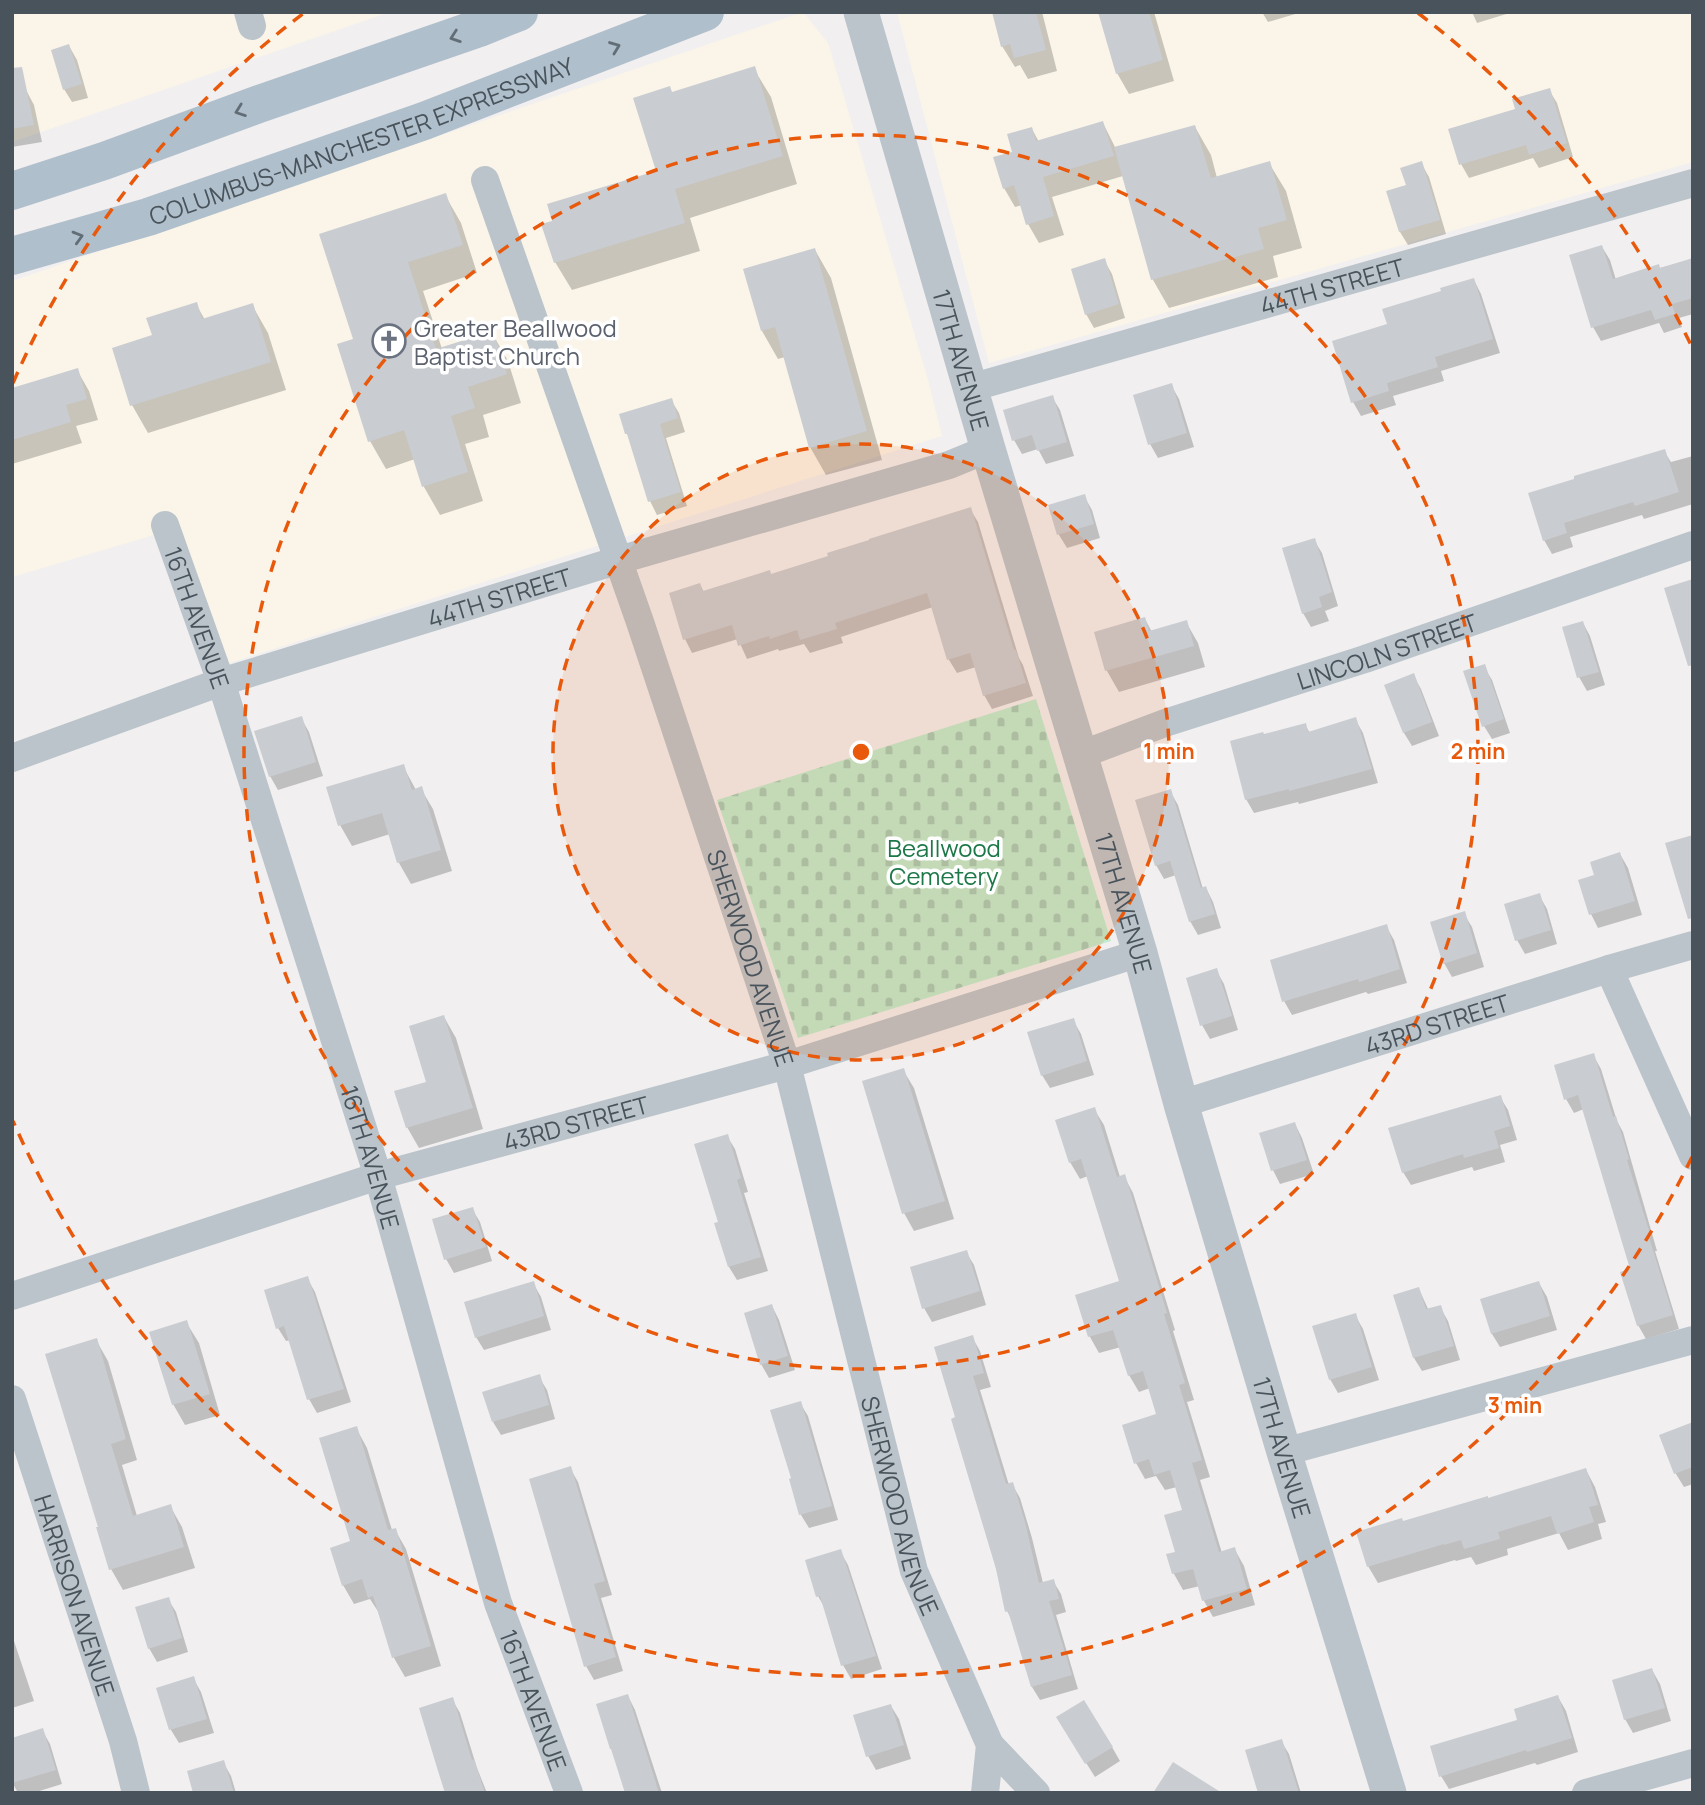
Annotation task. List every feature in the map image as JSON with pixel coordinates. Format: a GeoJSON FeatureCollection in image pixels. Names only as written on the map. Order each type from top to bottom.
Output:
{"type":"FeatureCollection","features":[{"type":"Feature","properties":{"kind":"main road"},"geometry":{"type":"LineString","coordinates":[[12,191],[104,161],[519,12]]}},
{"type":"Feature","properties":{"kind":"main road","name":"COLUMBUS-MANCHESTER EXPRESSWAY"},"geometry":{"type":"LineString","coordinates":[[12,256],[148,217],[424,121],[705,12]]}},
{"type":"Feature","properties":{"kind":"street","name":"17TH AVENUE"},"geometry":{"type":"LineString","coordinates":[[861,12],[988,449],[1140,953],[1181,1104],[1284,1452],[1389,1793]]}},
{"type":"Feature","properties":{"kind":"street","name":"SHERWOOD AVENUE"},"geometry":{"type":"LineString","coordinates":[[485,180],[619,560],[787,1065],[914,1572],[990,1745],[1036,1793]]}},
{"type":"Feature","properties":{"kind":"street","name":"44TH STREET"},"geometry":{"type":"LineString","coordinates":[[970,388],[1693,183]]}},
{"type":"Feature","properties":{"kind":"street","name":"44TH STREET"},"geometry":{"type":"LineString","coordinates":[[12,758],[221,682],[619,560],[949,465],[988,449]]}},
{"type":"Feature","properties":{"kind":"street","name":"16TH AVENUE"},"geometry":{"type":"LineString","coordinates":[[165,525],[221,682],[378,1176],[498,1603],[569,1793]]}},
{"type":"Feature","properties":{"kind":"street","name":"LINCOLN STREET"},"geometry":{"type":"LineString","coordinates":[[1080,755],[1165,723],[1365,659],[1693,545]]}},
{"type":"Feature","properties":{"kind":"street","name":"43RD STREET"},"geometry":{"type":"LineString","coordinates":[[1181,1104],[1693,946]]}},
{"type":"Feature","properties":{"kind":"street","name":"43RD STREET"},"geometry":{"type":"LineString","coordinates":[[12,1296],[378,1176],[787,1065],[1140,953]]}},
{"type":"Feature","properties":{"kind":"street"},"geometry":{"type":"LineString","coordinates":[[1609,970],[1693,1156]]}},
{"type":"Feature","properties":{"kind":"street"},"geometry":{"type":"LineString","coordinates":[[1284,1452],[1693,1340]]}},
{"type":"Feature","properties":{"kind":"street","name":"HARRISON AVENUE"},"geometry":{"type":"LineString","coordinates":[[12,1399],[123,1741],[136,1793]]}},
{"type":"Feature","properties":{"kind":"street","name":"SHERWOOD AVENUE"},"geometry":{"type":"LineString","coordinates":[[985,1793],[990,1745]]}},
{"type":"Feature","properties":{"kind":"street"},"geometry":{"type":"LineString","coordinates":[[1586,1793],[1693,1763]]}},
{"type":"Feature","properties":{"kind":"shaded area"},"geometry":{"type":"Polygon","coordinates":[[[12,12],[390,12],[12,142],[12,12]]]}},
{"type":"Feature","properties":{"kind":"shaded area"},"geometry":{"type":"Polygon","coordinates":[[[803,12],[828,43],[928,380],[942,436],[223,665],[181,527],[12,577],[12,281],[803,12]]]}},
{"type":"Feature","properties":{"kind":"shaded area"},"geometry":{"type":"Polygon","coordinates":[[[897,12],[1693,12],[1693,162],[989,363],[897,12]]]}},
{"type":"Feature","properties":{"kind":"green space","name":"Beallwood Cemetery"},"geometry":{"type":"Polygon","coordinates":[[[1036,699],[1111,941],[798,1038],[717,800],[1036,699]]]}},
{"type":"Feature","properties":{"kind":"building"},"geometry":{"type":"Polygon","coordinates":[[[992,12],[1036,12],[1046,50],[1014,58],[1010,44],[1001,47],[992,12]]]}},
{"type":"Feature","properties":{"kind":"building"},"geometry":{"type":"Polygon","coordinates":[[[1098,12],[1149,12],[1163,60],[1116,74],[1098,12]]]}},
{"type":"Feature","properties":{"kind":"building"},"geometry":{"type":"Polygon","coordinates":[[[69,44],[82,84],[63,90],[51,50],[69,44]]]}},
{"type":"Feature","properties":{"kind":"building"},"geometry":{"type":"Polygon","coordinates":[[[755,66],[783,156],[675,189],[685,223],[554,263],[541,224],[552,221],[547,204],[656,171],[633,98],[670,86],[672,92],[755,66]]]}},
{"type":"Feature","properties":{"kind":"building"},"geometry":{"type":"Polygon","coordinates":[[[22,67],[34,125],[12,129],[12,68],[22,67]]]}},
{"type":"Feature","properties":{"kind":"building"},"geometry":{"type":"Polygon","coordinates":[[[1550,88],[1567,143],[1529,155],[1526,145],[1459,165],[1448,129],[1515,109],[1512,99],[1550,88]]]}},
{"type":"Feature","properties":{"kind":"building"},"geometry":{"type":"Polygon","coordinates":[[[1103,121],[1114,156],[1043,177],[1054,216],[1026,225],[1014,185],[1003,189],[993,157],[1012,152],[1007,134],[1032,127],[1036,141],[1103,121]]]}},
{"type":"Feature","properties":{"kind":"building"},"geometry":{"type":"Polygon","coordinates":[[[1195,125],[1211,178],[1270,161],[1287,220],[1258,228],[1264,249],[1151,280],[1114,147],[1195,125]]]}},
{"type":"Feature","properties":{"kind":"building"},"geometry":{"type":"Polygon","coordinates":[[[1422,161],[1440,220],[1399,232],[1386,191],[1406,185],[1400,168],[1422,161]]]}},
{"type":"Feature","properties":{"kind":"building","name":"Greater Beallwood Baptist Church"},"geometry":{"type":"Polygon","coordinates":[[[446,193],[463,245],[408,262],[436,349],[493,331],[507,374],[468,387],[475,408],[451,416],[468,472],[422,487],[404,430],[368,442],[337,344],[353,339],[319,234],[446,193]]]}},
{"type":"Feature","properties":{"kind":"building"},"geometry":{"type":"Polygon","coordinates":[[[1602,245],[1613,279],[1659,264],[1660,268],[1693,258],[1693,298],[1672,304],[1675,314],[1655,320],[1651,310],[1591,328],[1569,255],[1602,245]]]}},
{"type":"Feature","properties":{"kind":"building"},"geometry":{"type":"Polygon","coordinates":[[[815,248],[867,431],[809,448],[775,327],[761,331],[743,269],[815,248]]]}},
{"type":"Feature","properties":{"kind":"building"},"geometry":{"type":"Polygon","coordinates":[[[1105,258],[1119,304],[1085,315],[1071,269],[1105,258]]]}},
{"type":"Feature","properties":{"kind":"building"},"geometry":{"type":"Polygon","coordinates":[[[1474,278],[1493,339],[1435,357],[1438,367],[1387,383],[1389,391],[1351,403],[1332,341],[1387,324],[1382,309],[1474,278]]]}},
{"type":"Feature","properties":{"kind":"building"},"geometry":{"type":"Polygon","coordinates":[[[197,302],[202,319],[253,303],[271,362],[130,406],[112,348],[152,335],[146,318],[197,302]]]}},
{"type":"Feature","properties":{"kind":"building"},"geometry":{"type":"Polygon","coordinates":[[[78,368],[87,399],[66,405],[71,422],[12,440],[12,388],[78,368]]]}},
{"type":"Feature","properties":{"kind":"building"},"geometry":{"type":"Polygon","coordinates":[[[1172,383],[1187,433],[1148,445],[1133,395],[1172,383]]]}},
{"type":"Feature","properties":{"kind":"building"},"geometry":{"type":"Polygon","coordinates":[[[1053,395],[1067,442],[1037,451],[1032,435],[1012,441],[1003,410],[1053,395]]]}},
{"type":"Feature","properties":{"kind":"building"},"geometry":{"type":"Polygon","coordinates":[[[672,398],[678,418],[660,424],[681,492],[648,502],[619,414],[672,398]]]}},
{"type":"Feature","properties":{"kind":"building"},"geometry":{"type":"Polygon","coordinates":[[[1665,449],[1679,492],[1635,506],[1633,502],[1564,523],[1567,533],[1543,541],[1528,493],[1574,479],[1574,476],[1665,449]]]}},
{"type":"Feature","properties":{"kind":"building"},"geometry":{"type":"Polygon","coordinates":[[[1085,494],[1094,524],[1057,535],[1048,505],[1085,494]]]}},
{"type":"Feature","properties":{"kind":"building"},"geometry":{"type":"Polygon","coordinates":[[[971,507],[1026,683],[983,696],[970,653],[947,660],[927,593],[835,623],[837,629],[800,640],[797,630],[738,646],[732,625],[683,640],[669,593],[700,583],[703,591],[770,570],[771,574],[828,556],[827,553],[971,507]]]}},
{"type":"Feature","properties":{"kind":"building"},"geometry":{"type":"Polygon","coordinates":[[[1315,538],[1332,592],[1319,597],[1322,607],[1302,614],[1282,548],[1315,538]]]}},
{"type":"Feature","properties":{"kind":"building"},"geometry":{"type":"Polygon","coordinates":[[[1693,579],[1693,665],[1688,666],[1664,588],[1693,579]]]}},
{"type":"Feature","properties":{"kind":"building"},"geometry":{"type":"Polygon","coordinates":[[[1145,617],[1149,631],[1187,620],[1194,646],[1105,671],[1094,632],[1145,617]]]}},
{"type":"Feature","properties":{"kind":"building"},"geometry":{"type":"Polygon","coordinates":[[[1583,621],[1599,672],[1577,678],[1562,627],[1583,621]]]}},
{"type":"Feature","properties":{"kind":"building"},"geometry":{"type":"Polygon","coordinates":[[[1485,664],[1504,719],[1482,727],[1463,671],[1485,664]]]}},
{"type":"Feature","properties":{"kind":"building"},"geometry":{"type":"Polygon","coordinates":[[[1414,673],[1432,722],[1403,733],[1384,685],[1414,673]]]}},
{"type":"Feature","properties":{"kind":"building"},"geometry":{"type":"Polygon","coordinates":[[[302,716],[316,762],[269,777],[254,731],[302,716]]]}},
{"type":"Feature","properties":{"kind":"building"},"geometry":{"type":"Polygon","coordinates":[[[1356,717],[1372,769],[1245,800],[1230,741],[1306,723],[1308,732],[1356,717]]]}},
{"type":"Feature","properties":{"kind":"building"},"geometry":{"type":"Polygon","coordinates":[[[404,764],[412,790],[422,786],[441,850],[397,863],[382,813],[338,826],[326,787],[404,764]]]}},
{"type":"Feature","properties":{"kind":"building"},"geometry":{"type":"Polygon","coordinates":[[[1171,789],[1201,888],[1206,886],[1215,914],[1189,922],[1170,861],[1155,866],[1135,800],[1171,789]]]}},
{"type":"Feature","properties":{"kind":"building"},"geometry":{"type":"Polygon","coordinates":[[[1693,835],[1693,918],[1688,919],[1665,843],[1693,835]]]}},
{"type":"Feature","properties":{"kind":"building"},"geometry":{"type":"Polygon","coordinates":[[[1620,852],[1635,901],[1589,915],[1578,880],[1594,875],[1590,862],[1620,852]]]}},
{"type":"Feature","properties":{"kind":"building"},"geometry":{"type":"Polygon","coordinates":[[[1540,893],[1551,930],[1515,941],[1504,904],[1540,893]]]}},
{"type":"Feature","properties":{"kind":"building"},"geometry":{"type":"Polygon","coordinates":[[[1465,911],[1477,953],[1443,964],[1430,922],[1465,911]]]}},
{"type":"Feature","properties":{"kind":"building"},"geometry":{"type":"Polygon","coordinates":[[[1387,924],[1400,969],[1282,1002],[1270,960],[1387,924]]]}},
{"type":"Feature","properties":{"kind":"building"},"geometry":{"type":"Polygon","coordinates":[[[1217,968],[1232,1016],[1200,1026],[1186,978],[1217,968]]]}},
{"type":"Feature","properties":{"kind":"building"},"geometry":{"type":"Polygon","coordinates":[[[444,1015],[473,1108],[406,1128],[394,1091],[426,1082],[409,1026],[444,1015]]]}},
{"type":"Feature","properties":{"kind":"building"},"geometry":{"type":"Polygon","coordinates":[[[1074,1018],[1087,1061],[1041,1076],[1027,1032],[1074,1018]]]}},
{"type":"Feature","properties":{"kind":"building"},"geometry":{"type":"Polygon","coordinates":[[[1594,1053],[1629,1159],[1627,1160],[1673,1315],[1637,1326],[1620,1272],[1630,1269],[1578,1095],[1564,1100],[1554,1065],[1594,1053]]]}},
{"type":"Feature","properties":{"kind":"building"},"geometry":{"type":"Polygon","coordinates":[[[904,1068],[945,1201],[902,1214],[862,1081],[904,1068]]]}},
{"type":"Feature","properties":{"kind":"building"},"geometry":{"type":"Polygon","coordinates":[[[1501,1095],[1510,1126],[1494,1131],[1499,1148],[1464,1158],[1463,1154],[1402,1173],[1388,1128],[1501,1095]]]}},
{"type":"Feature","properties":{"kind":"building"},"geometry":{"type":"Polygon","coordinates":[[[1095,1107],[1117,1177],[1125,1174],[1167,1313],[1164,1314],[1185,1383],[1179,1385],[1202,1460],[1192,1463],[1219,1552],[1235,1547],[1247,1589],[1202,1601],[1193,1569],[1172,1574],[1166,1554],[1175,1552],[1164,1515],[1182,1510],[1170,1470],[1154,1475],[1149,1459],[1134,1464],[1122,1425],[1156,1414],[1143,1371],[1128,1376],[1113,1330],[1088,1337],[1075,1295],[1119,1281],[1081,1159],[1069,1163],[1055,1120],[1095,1107]]]}},
{"type":"Feature","properties":{"kind":"building"},"geometry":{"type":"Polygon","coordinates":[[[1295,1122],[1307,1160],[1271,1171],[1259,1133],[1295,1122]]]}},
{"type":"Feature","properties":{"kind":"building"},"geometry":{"type":"Polygon","coordinates":[[[728,1134],[741,1178],[737,1180],[761,1257],[728,1267],[714,1223],[718,1222],[694,1144],[728,1134]]]}},
{"type":"Feature","properties":{"kind":"building"},"geometry":{"type":"Polygon","coordinates":[[[473,1207],[486,1247],[444,1260],[432,1219],[473,1207]]]}},
{"type":"Feature","properties":{"kind":"building"},"geometry":{"type":"Polygon","coordinates":[[[967,1250],[980,1291],[922,1309],[910,1267],[967,1250]]]}},
{"type":"Feature","properties":{"kind":"building"},"geometry":{"type":"Polygon","coordinates":[[[308,1276],[344,1389],[307,1400],[284,1326],[276,1329],[264,1290],[308,1276]]]}},
{"type":"Feature","properties":{"kind":"building"},"geometry":{"type":"Polygon","coordinates":[[[534,1281],[544,1316],[475,1338],[464,1302],[534,1281]]]}},
{"type":"Feature","properties":{"kind":"building"},"geometry":{"type":"Polygon","coordinates":[[[1539,1281],[1550,1316],[1491,1334],[1480,1299],[1539,1281]]]}},
{"type":"Feature","properties":{"kind":"building"},"geometry":{"type":"Polygon","coordinates":[[[1419,1287],[1426,1309],[1441,1305],[1454,1346],[1413,1358],[1393,1295],[1419,1287]]]}},
{"type":"Feature","properties":{"kind":"building"},"geometry":{"type":"Polygon","coordinates":[[[772,1304],[788,1356],[760,1365],[744,1313],[772,1304]]]}},
{"type":"Feature","properties":{"kind":"building"},"geometry":{"type":"Polygon","coordinates":[[[1356,1313],[1372,1367],[1329,1380],[1312,1326],[1356,1313]]]}},
{"type":"Feature","properties":{"kind":"building"},"geometry":{"type":"Polygon","coordinates":[[[187,1320],[210,1394],[172,1405],[149,1332],[187,1320]]]}},
{"type":"Feature","properties":{"kind":"building"},"geometry":{"type":"Polygon","coordinates":[[[973,1335],[984,1373],[973,1376],[1006,1484],[1013,1482],[1039,1583],[1054,1579],[1059,1599],[1049,1601],[1072,1675],[1031,1687],[1008,1611],[1005,1612],[996,1569],[951,1419],[955,1417],[934,1347],[973,1335]]]}},
{"type":"Feature","properties":{"kind":"building"},"geometry":{"type":"Polygon","coordinates":[[[97,1338],[126,1439],[111,1444],[133,1516],[171,1504],[184,1547],[109,1570],[45,1354],[97,1338]]]}},
{"type":"Feature","properties":{"kind":"building"},"geometry":{"type":"Polygon","coordinates":[[[540,1374],[549,1405],[492,1422],[482,1392],[540,1374]]]}},
{"type":"Feature","properties":{"kind":"building"},"geometry":{"type":"Polygon","coordinates":[[[801,1401],[832,1506],[799,1515],[789,1479],[791,1478],[770,1410],[801,1401]]]}},
{"type":"Feature","properties":{"kind":"building"},"geometry":{"type":"Polygon","coordinates":[[[1693,1422],[1693,1467],[1674,1474],[1659,1435],[1693,1422]]]}},
{"type":"Feature","properties":{"kind":"building"},"geometry":{"type":"Polygon","coordinates":[[[357,1426],[388,1530],[396,1528],[431,1646],[392,1658],[373,1596],[368,1598],[362,1579],[342,1586],[330,1548],[350,1541],[319,1438],[357,1426]]]}},
{"type":"Feature","properties":{"kind":"building"},"geometry":{"type":"Polygon","coordinates":[[[571,1466],[605,1581],[594,1584],[616,1657],[584,1667],[529,1479],[571,1466]]]}},
{"type":"Feature","properties":{"kind":"building"},"geometry":{"type":"Polygon","coordinates":[[[1586,1468],[1598,1505],[1589,1507],[1594,1522],[1557,1534],[1551,1516],[1498,1532],[1500,1539],[1464,1549],[1461,1540],[1367,1567],[1356,1532],[1488,1498],[1586,1468]]]}},
{"type":"Feature","properties":{"kind":"building"},"geometry":{"type":"Polygon","coordinates":[[[841,1549],[876,1656],[841,1666],[820,1596],[816,1597],[805,1560],[841,1549]]]}},
{"type":"Feature","properties":{"kind":"building"},"geometry":{"type":"Polygon","coordinates":[[[169,1597],[182,1638],[148,1649],[135,1607],[169,1597]]]}},
{"type":"Feature","properties":{"kind":"building"},"geometry":{"type":"Polygon","coordinates":[[[1652,1668],[1665,1708],[1624,1720],[1612,1680],[1652,1668]]]}},
{"type":"Feature","properties":{"kind":"building"},"geometry":{"type":"Polygon","coordinates":[[[194,1676],[207,1719],[169,1730],[156,1688],[194,1676]]]}},
{"type":"Feature","properties":{"kind":"building"},"geometry":{"type":"Polygon","coordinates":[[[628,1694],[659,1793],[625,1793],[610,1749],[596,1704],[628,1694]]]}},
{"type":"Feature","properties":{"kind":"building"},"geometry":{"type":"Polygon","coordinates":[[[1558,1695],[1572,1738],[1439,1777],[1430,1746],[1517,1720],[1514,1709],[1558,1695]]]}},
{"type":"Feature","properties":{"kind":"building"},"geometry":{"type":"Polygon","coordinates":[[[453,1697],[485,1793],[445,1793],[419,1708],[453,1697]]]}},
{"type":"Feature","properties":{"kind":"building"},"geometry":{"type":"Polygon","coordinates":[[[1084,1700],[1113,1747],[1085,1764],[1056,1717],[1084,1700]]]}},
{"type":"Feature","properties":{"kind":"building"},"geometry":{"type":"Polygon","coordinates":[[[891,1704],[904,1745],[866,1757],[853,1715],[891,1704]]]}},
{"type":"Feature","properties":{"kind":"building"},"geometry":{"type":"Polygon","coordinates":[[[43,1728],[56,1770],[12,1783],[12,1738],[43,1728]]]}},
{"type":"Feature","properties":{"kind":"building"},"geometry":{"type":"Polygon","coordinates":[[[1282,1739],[1299,1793],[1258,1793],[1245,1750],[1282,1739]]]}},
{"type":"Feature","properties":{"kind":"building"},"geometry":{"type":"Polygon","coordinates":[[[224,1760],[234,1793],[193,1793],[187,1771],[224,1760]]]}},
{"type":"Feature","properties":{"kind":"building"},"geometry":{"type":"Polygon","coordinates":[[[1173,1762],[1222,1793],[1153,1793],[1173,1762]]]}},
{"type":"Feature","properties":{"kind":"place","name":"Greater Beallwood Baptist Church"},"geometry":{"type":"Point","coordinates":[389,341]}}]}
